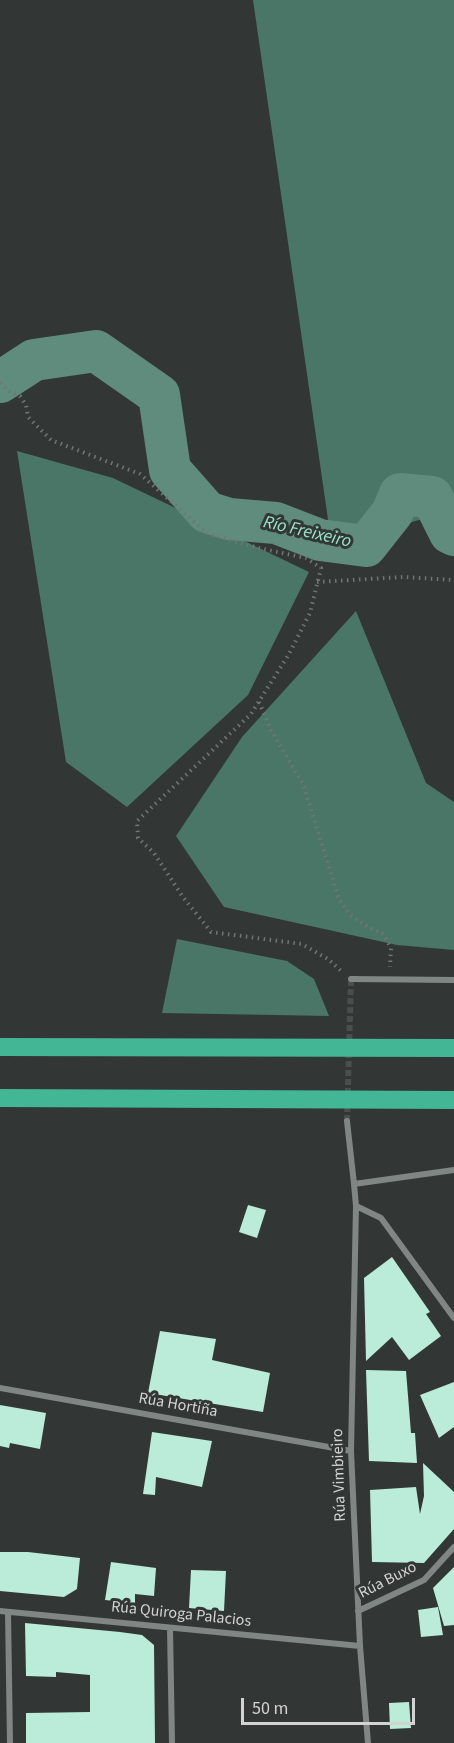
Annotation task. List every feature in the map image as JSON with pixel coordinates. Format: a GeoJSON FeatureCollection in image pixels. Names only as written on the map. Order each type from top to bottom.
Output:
{"type":"FeatureCollection","features":[{"type":"Feature","properties":{"kind":"highway"},"geometry":{"type":"LineString","coordinates":[[0,1047],[454,1048]]}},
{"type":"Feature","properties":{"kind":"highway"},"geometry":{"type":"LineString","coordinates":[[0,1098],[454,1100]]}},
{"type":"Feature","properties":{"kind":"street"},"geometry":{"type":"LineString","coordinates":[[351,979],[454,981]]}},
{"type":"Feature","properties":{"kind":"street","name":"Rúa Vimbieiro"},"geometry":{"type":"LineString","coordinates":[[347,1121],[356,1206],[351,1451],[360,1646],[368,1743]]}},
{"type":"Feature","properties":{"kind":"street"},"geometry":{"type":"LineString","coordinates":[[354,1184],[454,1170]]}},
{"type":"Feature","properties":{"kind":"street"},"geometry":{"type":"LineString","coordinates":[[356,1206],[381,1218],[454,1318]]}},
{"type":"Feature","properties":{"kind":"street","name":"Rúa Hortiña"},"geometry":{"type":"LineString","coordinates":[[0,1388],[351,1451]]}},
{"type":"Feature","properties":{"kind":"street","name":"Rúa Buxo"},"geometry":{"type":"LineString","coordinates":[[358,1611],[424,1580],[454,1547]]}},
{"type":"Feature","properties":{"kind":"street","name":"Rúa Quiroga Palacios"},"geometry":{"type":"LineString","coordinates":[[0,1611],[360,1646]]}},
{"type":"Feature","properties":{"kind":"street"},"geometry":{"type":"LineString","coordinates":[[9,1612],[10,1743]]}},
{"type":"Feature","properties":{"kind":"street"},"geometry":{"type":"LineString","coordinates":[[170,1628],[172,1743]]}},
{"type":"Feature","properties":{"kind":"path"},"geometry":{"type":"LineString","coordinates":[[0,383],[7,390],[20,396],[26,405],[28,417],[51,441],[140,474],[208,534],[306,558],[321,568],[310,613],[289,654],[251,714],[137,821],[138,838],[154,853],[183,897],[211,932],[302,944],[328,959],[351,979]]}},
{"type":"Feature","properties":{"kind":"path"},"geometry":{"type":"LineString","coordinates":[[318,582],[403,577],[454,580]]}},
{"type":"Feature","properties":{"kind":"path"},"geometry":{"type":"LineString","coordinates":[[259,702],[270,730],[303,784],[339,899],[350,915],[383,934],[390,948],[390,980]]}},
{"type":"Feature","properties":{"kind":"green space"},"geometry":{"type":"Polygon","coordinates":[[[253,0],[454,0],[454,509],[332,547],[253,0]]]}},
{"type":"Feature","properties":{"kind":"green space"},"geometry":{"type":"Polygon","coordinates":[[[17,451],[113,478],[309,572],[248,695],[127,807],[66,762],[17,451]]]}},
{"type":"Feature","properties":{"kind":"green space"},"geometry":{"type":"Polygon","coordinates":[[[356,611],[426,783],[454,802],[454,950],[397,945],[224,907],[176,836],[242,737],[356,611]]]}},
{"type":"Feature","properties":{"kind":"green space"},"geometry":{"type":"Polygon","coordinates":[[[177,939],[287,961],[314,979],[329,1016],[162,1013],[177,939]]]}},
{"type":"Feature","properties":{"kind":"building"},"geometry":{"type":"Polygon","coordinates":[[[248,1205],[266,1210],[257,1238],[239,1232],[248,1205]]]}},
{"type":"Feature","properties":{"kind":"building"},"geometry":{"type":"Polygon","coordinates":[[[392,1257],[430,1312],[426,1314],[441,1336],[409,1360],[392,1337],[366,1361],[364,1278],[392,1257]]]}},
{"type":"Feature","properties":{"kind":"building"},"geometry":{"type":"Polygon","coordinates":[[[160,1331],[216,1339],[212,1360],[270,1373],[263,1412],[148,1393],[160,1331]]]}},
{"type":"Feature","properties":{"kind":"building"},"geometry":{"type":"Polygon","coordinates":[[[366,1370],[406,1371],[411,1433],[415,1433],[417,1463],[369,1461],[366,1370]]]}},
{"type":"Feature","properties":{"kind":"building"},"geometry":{"type":"Polygon","coordinates":[[[454,1382],[454,1427],[439,1438],[420,1395],[454,1382]]]}},
{"type":"Feature","properties":{"kind":"building"},"geometry":{"type":"Polygon","coordinates":[[[0,1405],[46,1413],[40,1449],[10,1443],[9,1448],[0,1446],[0,1405]]]}},
{"type":"Feature","properties":{"kind":"building"},"geometry":{"type":"Polygon","coordinates":[[[152,1432],[212,1441],[202,1487],[156,1477],[155,1495],[143,1494],[152,1432]]]}},
{"type":"Feature","properties":{"kind":"building"},"geometry":{"type":"Polygon","coordinates":[[[423,1463],[454,1492],[454,1529],[424,1563],[372,1562],[370,1490],[416,1487],[420,1514],[424,1496],[423,1463]]]}},
{"type":"Feature","properties":{"kind":"building"},"geometry":{"type":"Polygon","coordinates":[[[0,1552],[28,1552],[80,1558],[77,1589],[64,1597],[0,1591],[0,1552]]]}},
{"type":"Feature","properties":{"kind":"building"},"geometry":{"type":"Polygon","coordinates":[[[111,1562],[156,1568],[154,1596],[135,1594],[135,1603],[105,1600],[111,1562]]]}},
{"type":"Feature","properties":{"kind":"building"},"geometry":{"type":"Polygon","coordinates":[[[454,1567],[454,1625],[444,1626],[433,1588],[454,1567]]]}},
{"type":"Feature","properties":{"kind":"building"},"geometry":{"type":"Polygon","coordinates":[[[191,1570],[226,1571],[224,1611],[189,1608],[191,1570]]]}},
{"type":"Feature","properties":{"kind":"building"},"geometry":{"type":"Polygon","coordinates":[[[438,1607],[443,1635],[421,1637],[418,1610],[438,1607]]]}},
{"type":"Feature","properties":{"kind":"building"},"geometry":{"type":"Polygon","coordinates":[[[25,1623],[142,1635],[154,1645],[155,1743],[26,1743],[26,1713],[90,1712],[90,1675],[56,1672],[56,1677],[26,1676],[25,1623]]]}},
{"type":"Feature","properties":{"kind":"building"},"geometry":{"type":"Polygon","coordinates":[[[409,1702],[411,1728],[390,1729],[389,1703],[409,1702]]]}},
{"type":"Feature","properties":{"kind":"waterway","name":"Río Freixeiro"},"geometry":{"type":"LineString","coordinates":[[0,382],[34,360],[96,351],[159,395],[170,470],[207,512],[229,519],[276,523],[320,540],[366,546],[392,513],[400,494],[432,497],[450,533],[454,535]]}},
{"type":"Feature","properties":{"kind":"tunnel"},"geometry":{"type":"LineString","coordinates":[[347,1121],[351,979]]}}]}
